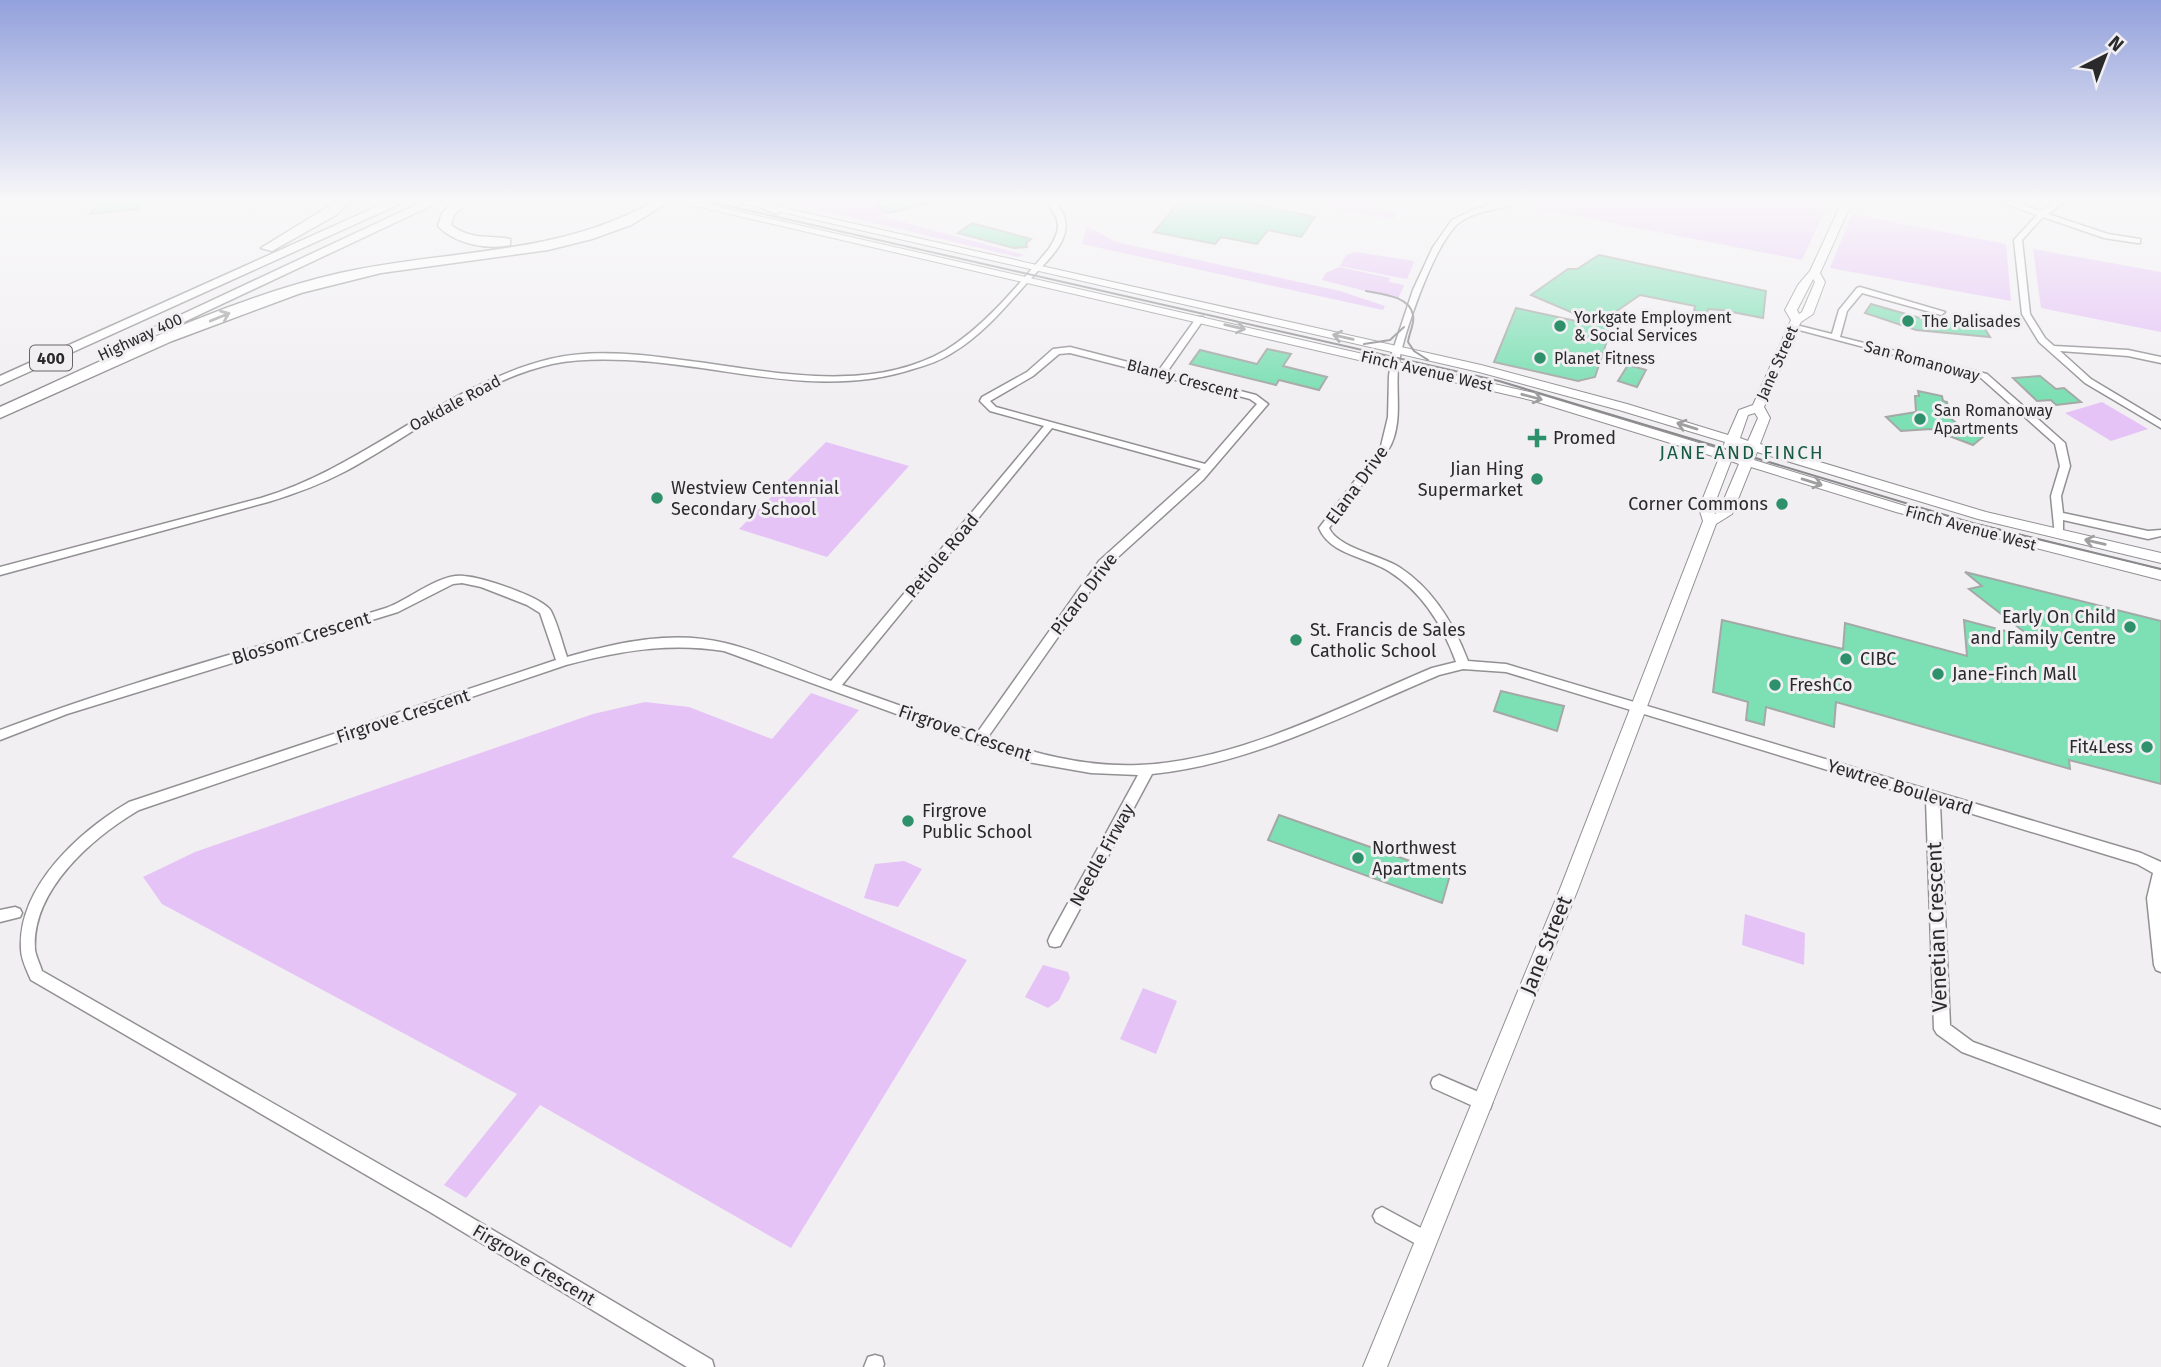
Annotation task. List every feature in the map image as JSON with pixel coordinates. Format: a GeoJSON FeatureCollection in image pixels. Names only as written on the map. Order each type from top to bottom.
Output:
{"type":"FeatureCollection","features":[{"type":"Feature","properties":{"kind":"highway"},"geometry":{"type":"LineString","coordinates":[[102,335],[130,313],[230,266]]}},
{"type":"Feature","properties":{"kind":"highway","name":"Highway 400"},"geometry":{"type":"LineString","coordinates":[[0,381],[256,266]]}},
{"type":"Feature","properties":{"kind":"highway","name":"Highway 400"},"geometry":{"type":"LineString","coordinates":[[0,403],[296,266]]}},
{"type":"Feature","properties":{"kind":"highway"},"geometry":{"type":"LineString","coordinates":[[0,413],[213,320],[310,286],[397,266]]}},
{"type":"Feature","properties":{"kind":"main road","name":"Finch Avenue West"},"geometry":{"type":"LineString","coordinates":[[966,266],[1534,397],[1950,523],[2161,575]]}},
{"type":"Feature","properties":{"kind":"main road","name":"Finch Avenue West"},"geometry":{"type":"LineString","coordinates":[[1031,266],[1555,387],[1959,509],[2161,558]]}},
{"type":"Feature","properties":{"kind":"main road"},"geometry":{"type":"LineString","coordinates":[[1815,273],[1820,282],[1815,296],[1799,292],[1805,278],[1815,273],[1818,266]]}},
{"type":"Feature","properties":{"kind":"main road","name":"Jane Street"},"geometry":{"type":"LineString","coordinates":[[1795,323],[1791,310],[1799,292]]}},
{"type":"Feature","properties":{"kind":"main road","name":"Jane Street"},"geometry":{"type":"LineString","coordinates":[[1375,1367],[1484,1102],[1639,707],[1710,521],[1706,508],[1743,413],[1758,407],[1795,323],[1807,314],[1815,296]]}},
{"type":"Feature","properties":{"kind":"main road","name":"Jane Street"},"geometry":{"type":"LineString","coordinates":[[1710,521],[1725,514],[1747,462],[1764,418],[1758,407]]}},
{"type":"Feature","properties":{"kind":"street"},"geometry":{"type":"LineString","coordinates":[[1394,363],[1397,349],[1430,266]]}},
{"type":"Feature","properties":{"kind":"street"},"geometry":{"type":"LineString","coordinates":[[2020,266],[2026,314],[2033,328],[2050,348],[2088,382],[2161,425]]}},
{"type":"Feature","properties":{"kind":"street"},"geometry":{"type":"LineString","coordinates":[[1025,279],[1037,267]]}},
{"type":"Feature","properties":{"kind":"street","name":"Oakdale Road"},"geometry":{"type":"LineString","coordinates":[[0,571],[313,483],[474,389],[554,361],[619,358],[837,380],[891,373],[936,358],[982,327],[1025,279]]}},
{"type":"Feature","properties":{"kind":"street"},"geometry":{"type":"LineString","coordinates":[[1835,338],[1843,310],[1860,290],[1941,312]]}},
{"type":"Feature","properties":{"kind":"street"},"geometry":{"type":"LineString","coordinates":[[1162,373],[1200,319]]}},
{"type":"Feature","properties":{"kind":"street","name":"San Romanoway"},"geometry":{"type":"LineString","coordinates":[[1795,323],[1835,338],[1984,376],[2060,443],[2065,466],[2056,496],[2059,534]]}},
{"type":"Feature","properties":{"kind":"street"},"geometry":{"type":"LineString","coordinates":[[2050,348],[2128,353],[2161,360]]}},
{"type":"Feature","properties":{"kind":"street","name":"Blaney Crescent"},"geometry":{"type":"LineString","coordinates":[[1062,350],[1253,397],[1263,404],[1208,468],[1050,425],[993,409],[985,401],[1030,374],[1052,354],[1062,350]]}},
{"type":"Feature","properties":{"kind":"street","name":"Elana Drive"},"geometry":{"type":"LineString","coordinates":[[1394,363],[1393,431],[1387,446],[1325,528],[1325,532],[1335,543],[1397,571],[1420,590],[1438,611],[1464,664]]}},
{"type":"Feature","properties":{"kind":"street","name":"Petiole Road"},"geometry":{"type":"LineString","coordinates":[[834,686],[1050,425]]}},
{"type":"Feature","properties":{"kind":"street","name":"Picaro Drive"},"geometry":{"type":"LineString","coordinates":[[980,739],[1103,564],[1208,468]]}},
{"type":"Feature","properties":{"kind":"street"},"geometry":{"type":"LineString","coordinates":[[2058,515],[2148,536],[2161,533]]}},
{"type":"Feature","properties":{"kind":"street","name":"Blossom Crescent"},"geometry":{"type":"LineString","coordinates":[[0,735],[56,713],[394,609],[441,584],[462,579],[525,600],[545,611],[563,662]]}},
{"type":"Feature","properties":{"kind":"street","name":"Firgrove Crescent"},"geometry":{"type":"LineString","coordinates":[[705,1367],[436,1206],[36,975],[25,966],[17,950],[8,915],[72,844],[134,806],[563,662],[628,645],[694,642],[725,647],[1028,757],[1067,765],[1148,769],[1221,756],[1436,671],[1464,664],[1525,672],[1639,707]]}},
{"type":"Feature","properties":{"kind":"street","name":"Yewtree Boulevard"},"geometry":{"type":"LineString","coordinates":[[1639,707],[2141,859],[2160,869]]}},
{"type":"Feature","properties":{"kind":"street","name":"Needle Firway"},"geometry":{"type":"LineString","coordinates":[[1055,941],[1148,769]]}},
{"type":"Feature","properties":{"kind":"street","name":"Venetian Crescent"},"geometry":{"type":"LineString","coordinates":[[1933,797],[1942,1029],[1955,1041],[2161,1118]]}},
{"type":"Feature","properties":{"kind":"street"},"geometry":{"type":"LineString","coordinates":[[2160,869],[2154,898],[2161,965]]}},
{"type":"Feature","properties":{"kind":"street"},"geometry":{"type":"LineString","coordinates":[[1440,1083],[1484,1102]]}},
{"type":"Feature","properties":{"kind":"street"},"geometry":{"type":"LineString","coordinates":[[1382,1216],[1426,1240]]}},
{"type":"Feature","properties":{"kind":"shaded area"},"geometry":{"type":"Polygon","coordinates":[[[1181,266],[1225,266],[1340,291],[1385,306],[1383,310],[1181,266]]]}},
{"type":"Feature","properties":{"kind":"shaded area"},"geometry":{"type":"Polygon","coordinates":[[[1340,266],[1412,266],[1407,279],[1340,266]]]}},
{"type":"Feature","properties":{"kind":"shaded area"},"geometry":{"type":"Polygon","coordinates":[[[1831,266],[2008,266],[2011,301],[1830,268],[1831,266]]]}},
{"type":"Feature","properties":{"kind":"shaded area"},"geometry":{"type":"Polygon","coordinates":[[[2035,266],[2126,266],[2161,272],[2161,332],[2041,308],[2035,266]]]}},
{"type":"Feature","properties":{"kind":"shaded area"},"geometry":{"type":"Polygon","coordinates":[[[1339,267],[1390,278],[1389,282],[1404,285],[1398,299],[1322,280],[1326,273],[1339,267]]]}},
{"type":"Feature","properties":{"kind":"shaded area"},"geometry":{"type":"Polygon","coordinates":[[[2102,402],[2148,429],[2111,441],[2065,413],[2102,402]]]}},
{"type":"Feature","properties":{"kind":"shaded area"},"geometry":{"type":"Polygon","coordinates":[[[826,442],[909,466],[827,557],[739,529],[826,442]]]}},
{"type":"Feature","properties":{"kind":"shaded area"},"geometry":{"type":"Polygon","coordinates":[[[811,693],[859,710],[732,857],[967,960],[791,1248],[540,1105],[466,1198],[444,1185],[517,1094],[162,904],[143,877],[195,852],[593,714],[645,702],[689,707],[772,739],[811,693]]]}},
{"type":"Feature","properties":{"kind":"shaded area"},"geometry":{"type":"Polygon","coordinates":[[[904,861],[922,869],[898,907],[864,898],[875,864],[904,861]]]}},
{"type":"Feature","properties":{"kind":"shaded area"},"geometry":{"type":"Polygon","coordinates":[[[1745,914],[1805,933],[1804,965],[1742,945],[1745,914]]]}},
{"type":"Feature","properties":{"kind":"shaded area"},"geometry":{"type":"Polygon","coordinates":[[[1043,965],[1068,972],[1070,978],[1059,1000],[1048,1008],[1025,997],[1043,965]]]}},
{"type":"Feature","properties":{"kind":"shaded area"},"geometry":{"type":"Polygon","coordinates":[[[1143,988],[1177,1001],[1156,1054],[1120,1039],[1143,988]]]}},
{"type":"Feature","properties":{"kind":"building"},"geometry":{"type":"Polygon","coordinates":[[[1582,266],[1649,266],[1766,291],[1763,318],[1722,310],[1708,309],[1707,313],[1694,311],[1695,306],[1640,295],[1611,315],[1619,319],[1607,328],[1631,338],[1630,342],[1608,338],[1595,377],[1578,381],[1494,362],[1516,308],[1576,321],[1578,315],[1531,295],[1568,269],[1582,266]]]}},
{"type":"Feature","properties":{"kind":"building","name":"The Palisades"},"geometry":{"type":"Polygon","coordinates":[[[1871,304],[1927,320],[1983,326],[1990,337],[1916,330],[1865,313],[1871,304]]]}},
{"type":"Feature","properties":{"kind":"building"},"geometry":{"type":"Polygon","coordinates":[[[1267,349],[1291,354],[1283,366],[1327,377],[1319,390],[1279,380],[1276,385],[1190,364],[1200,350],[1257,364],[1267,349]]]}},
{"type":"Feature","properties":{"kind":"building"},"geometry":{"type":"Polygon","coordinates":[[[1628,365],[1646,370],[1637,387],[1618,381],[1628,365]]]}},
{"type":"Feature","properties":{"kind":"building"},"geometry":{"type":"Polygon","coordinates":[[[2040,376],[2056,389],[2064,388],[2081,402],[2056,405],[2051,400],[2037,401],[2013,378],[2040,376]]]}},
{"type":"Feature","properties":{"kind":"building","name":"San Romanoway Apartments"},"geometry":{"type":"Polygon","coordinates":[[[1918,391],[1942,396],[1943,401],[1947,402],[1949,417],[1960,426],[1962,424],[1984,436],[1973,445],[1931,429],[1901,431],[1886,417],[1916,412],[1915,396],[1919,396],[1918,391]]]}},
{"type":"Feature","properties":{"kind":"building","name":"Jane-Finch Mall"},"geometry":{"type":"Polygon","coordinates":[[[1965,572],[2161,621],[2161,784],[2069,760],[2070,769],[1836,702],[1834,727],[1766,707],[1764,725],[1746,720],[1748,702],[1713,692],[1722,620],[1843,649],[1845,623],[1967,656],[1964,620],[2032,638],[1969,589],[1982,586],[1965,572]]]}},
{"type":"Feature","properties":{"kind":"building"},"geometry":{"type":"Polygon","coordinates":[[[1501,691],[1564,706],[1557,731],[1494,711],[1501,691]]]}},
{"type":"Feature","properties":{"kind":"building","name":"Northwest Apartments"},"geometry":{"type":"Polygon","coordinates":[[[1279,815],[1450,875],[1442,903],[1268,840],[1279,815]]]}},
{"type":"Feature","properties":{"kind":"tram line"},"geometry":{"type":"LineString","coordinates":[[992,266],[1499,381],[1972,523],[2161,569]]}},
{"type":"Feature","properties":{"kind":"tram line"},"geometry":{"type":"LineString","coordinates":[[1366,291],[1394,297],[1411,309],[1413,325],[1408,342],[1414,351],[1428,360]]}},
{"type":"Feature","properties":{"kind":"tram line"},"geometry":{"type":"LineString","coordinates":[[1364,344],[1390,340],[1404,327]]}},
{"type":"Feature","properties":{"kind":"place","name":"The Palisades"},"geometry":{"type":"Point","coordinates":[1908,321]}},
{"type":"Feature","properties":{"kind":"place","name":"Yorkgate Employment & Social Services"},"geometry":{"type":"Point","coordinates":[1560,326]}},
{"type":"Feature","properties":{"kind":"place","name":"Planet Fitness"},"geometry":{"type":"Point","coordinates":[1540,358]}},
{"type":"Feature","properties":{"kind":"place","name":"San Romanoway Apartments"},"geometry":{"type":"Point","coordinates":[1920,419]}},
{"type":"Feature","properties":{"kind":"place","name":"Promed"},"geometry":{"type":"Point","coordinates":[1537,438]}},
{"type":"Feature","properties":{"kind":"place","name":"Jian Hing Supermarket"},"geometry":{"type":"Point","coordinates":[1537,479]}},
{"type":"Feature","properties":{"kind":"place","name":"Westview Centennial Secondary School"},"geometry":{"type":"Point","coordinates":[657,498]}},
{"type":"Feature","properties":{"kind":"place","name":"Corner Commons"},"geometry":{"type":"Point","coordinates":[1782,504]}},
{"type":"Feature","properties":{"kind":"place","name":"Early On Child and Family Centre"},"geometry":{"type":"Point","coordinates":[2130,627]}},
{"type":"Feature","properties":{"kind":"place","name":"St. Francis de Sales Catholic School"},"geometry":{"type":"Point","coordinates":[1296,640]}},
{"type":"Feature","properties":{"kind":"place","name":"CIBC"},"geometry":{"type":"Point","coordinates":[1846,659]}},
{"type":"Feature","properties":{"kind":"place","name":"Jane-Finch Mall"},"geometry":{"type":"Point","coordinates":[1938,674]}},
{"type":"Feature","properties":{"kind":"place","name":"FreshCo"},"geometry":{"type":"Point","coordinates":[1775,685]}},
{"type":"Feature","properties":{"kind":"place","name":"Fit4Less"},"geometry":{"type":"Point","coordinates":[2147,747]}},
{"type":"Feature","properties":{"kind":"place","name":"Firgrove Public School"},"geometry":{"type":"Point","coordinates":[908,821]}},
{"type":"Feature","properties":{"kind":"place","name":"Northwest Apartments"},"geometry":{"type":"Point","coordinates":[1358,858]}},
{"type":"Feature","properties":{"kind":"district","name":"JANE AND FINCH"},"geometry":{"type":"Point","coordinates":[1742,452]}}]}
